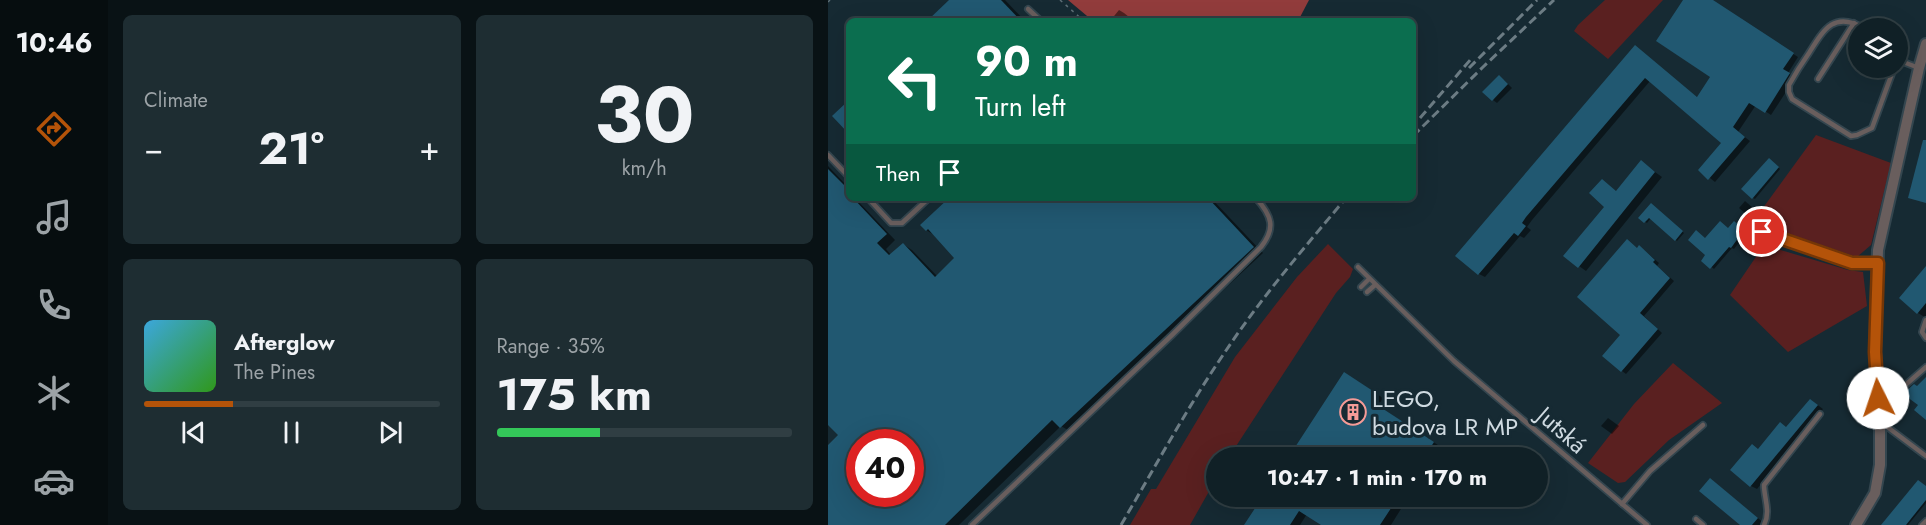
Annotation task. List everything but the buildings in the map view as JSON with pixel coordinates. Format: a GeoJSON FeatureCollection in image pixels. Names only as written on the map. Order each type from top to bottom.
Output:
{"type":"FeatureCollection","features":[{"type":"Feature","properties":{"kind":"street"},"geometry":{"type":"LineString","coordinates":[[1856,525],[1875,493],[1880,465],[1880,421],[1875,352],[1878,250],[1926,44]]}},
{"type":"Feature","properties":{"kind":"lane"},"geometry":{"type":"LineString","coordinates":[[1028,9],[1038,18]]}},
{"type":"Feature","properties":{"kind":"lane"},"geometry":{"type":"LineString","coordinates":[[1848,21],[1843,21],[1824,29],[1789,85],[1792,99],[1851,136],[1857,135],[1872,128],[1890,78]]}},
{"type":"Feature","properties":{"kind":"lane"},"geometry":{"type":"LineString","coordinates":[[1818,79],[1848,32]]}},
{"type":"Feature","properties":{"kind":"lane"},"geometry":{"type":"LineString","coordinates":[[1908,64],[1919,68]]}},
{"type":"Feature","properties":{"kind":"lane"},"geometry":{"type":"LineString","coordinates":[[828,154],[846,174]]}},
{"type":"Feature","properties":{"kind":"lane"},"geometry":{"type":"LineString","coordinates":[[871,201],[891,223],[902,222],[926,201]]}},
{"type":"Feature","properties":{"kind":"lane"},"geometry":{"type":"LineString","coordinates":[[972,525],[1262,247],[1270,236],[1270,224],[1267,213],[1258,201]]}},
{"type":"Feature","properties":{"kind":"lane"},"geometry":{"type":"LineString","coordinates":[[1762,232],[1852,263],[1878,263]]}},
{"type":"Feature","properties":{"kind":"lane","name":"Jutská"},"geometry":{"type":"LineString","coordinates":[[1358,267],[1449,360],[1647,525]]}},
{"type":"Feature","properties":{"kind":"lane"},"geometry":{"type":"LineString","coordinates":[[1361,287],[1369,279]]}},
{"type":"Feature","properties":{"kind":"lane"},"geometry":{"type":"LineString","coordinates":[[1366,292],[1375,285]]}},
{"type":"Feature","properties":{"kind":"lane"},"geometry":{"type":"LineString","coordinates":[[1926,320],[1922,332],[1926,338]]}},
{"type":"Feature","properties":{"kind":"lane"},"geometry":{"type":"LineString","coordinates":[[1926,368],[1894,395],[1880,421],[1926,456]]}},
{"type":"Feature","properties":{"kind":"lane"},"geometry":{"type":"LineString","coordinates":[[1764,525],[1768,512],[1764,484],[1820,414]]}},
{"type":"Feature","properties":{"kind":"lane"},"geometry":{"type":"LineString","coordinates":[[1622,504],[1650,471],[1677,445],[1703,425]]}},
{"type":"Feature","properties":{"kind":"lane"},"geometry":{"type":"LineString","coordinates":[[1696,519],[1703,525]]}},
{"type":"Feature","properties":{"kind":"lane"},"geometry":{"type":"LineString","coordinates":[[1922,525],[1926,520]]}},
{"type":"Feature","properties":{"kind":"path"},"geometry":{"type":"LineString","coordinates":[[1060,0],[1081,18]]}},
{"type":"Feature","properties":{"kind":"shaded area"},"geometry":{"type":"Polygon","coordinates":[[[1068,0],[1309,0],[1300,18],[1089,18],[1068,0]]]}},
{"type":"Feature","properties":{"kind":"shaded area"},"geometry":{"type":"Polygon","coordinates":[[[1605,0],[1663,0],[1608,59],[1574,31],[1605,0]]]}},
{"type":"Feature","properties":{"kind":"shaded area"},"geometry":{"type":"Polygon","coordinates":[[[1816,135],[1891,163],[1871,245],[1857,257],[1771,228],[1760,212],[1816,135]]]}},
{"type":"Feature","properties":{"kind":"shaded area"},"geometry":{"type":"Polygon","coordinates":[[[1328,244],[1353,269],[1350,277],[1336,293],[1236,447],[1206,447],[1206,497],[1190,525],[1130,525],[1151,489],[1156,489],[1235,357],[1297,277],[1328,244]]]}},
{"type":"Feature","properties":{"kind":"shaded area"},"geometry":{"type":"Polygon","coordinates":[[[1764,245],[1848,270],[1863,272],[1867,306],[1788,352],[1730,295],[1764,245]]]}},
{"type":"Feature","properties":{"kind":"shaded area"},"geometry":{"type":"Polygon","coordinates":[[[1673,363],[1722,403],[1669,440],[1625,482],[1618,483],[1588,463],[1634,404],[1673,363]]]}},
{"type":"Feature","properties":{"kind":"railway"},"geometry":{"type":"LineString","coordinates":[[1469,68],[1537,0]]}},
{"type":"Feature","properties":{"kind":"railway"},"geometry":{"type":"LineString","coordinates":[[1416,133],[1554,0]]}},
{"type":"Feature","properties":{"kind":"railway"},"geometry":{"type":"LineString","coordinates":[[1420,118],[1471,59]]}},
{"type":"Feature","properties":{"kind":"railway"},"geometry":{"type":"LineString","coordinates":[[1121,525],[1184,416],[1225,352],[1268,293],[1343,201]]}},
{"type":"Feature","properties":{"kind":"place","name":"LEGO, budova LR MP"},"geometry":{"type":"Point","coordinates":[1353,412]}},
{"type":"Feature","properties":{"kind":"route"},"geometry":{"type":"LineString","coordinates":[[1762,232],[1852,263],[1878,263],[1875,352],[1878,398]]}}]}
